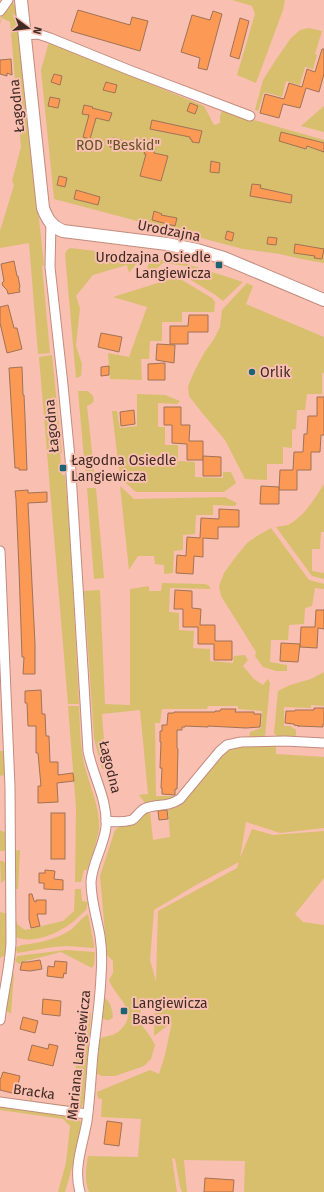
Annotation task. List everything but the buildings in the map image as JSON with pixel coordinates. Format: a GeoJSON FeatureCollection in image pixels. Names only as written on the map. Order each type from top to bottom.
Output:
{"type":"FeatureCollection","features":[{"type":"Feature","properties":{"kind":"street"},"geometry":{"type":"LineString","coordinates":[[0,11],[8,0]]}},
{"type":"Feature","properties":{"kind":"street","name":"Łagodna"},"geometry":{"type":"LineString","coordinates":[[21,0],[43,208],[51,223],[50,267],[70,458],[88,751],[102,797],[106,821],[104,837],[94,862],[91,882],[96,920]]}},
{"type":"Feature","properties":{"kind":"street"},"geometry":{"type":"LineString","coordinates":[[25,34],[38,34],[50,38],[250,116]]}},
{"type":"Feature","properties":{"kind":"street","name":"Urodzajna"},"geometry":{"type":"LineString","coordinates":[[51,223],[54,226],[64,230],[167,244],[197,250],[224,258],[324,300]]}},
{"type":"Feature","properties":{"kind":"street"},"geometry":{"type":"LineString","coordinates":[[0,551],[10,787],[11,942],[4,964],[0,1020]]}},
{"type":"Feature","properties":{"kind":"street"},"geometry":{"type":"LineString","coordinates":[[106,821],[114,822],[132,820],[139,812],[147,807],[174,803],[180,799],[219,752],[227,745],[241,742],[285,741],[324,743]]}},
{"type":"Feature","properties":{"kind":"street","name":"Mariana Langiewicza"},"geometry":{"type":"LineString","coordinates":[[80,1192],[77,1183],[77,1171],[87,1114],[101,976],[101,951],[96,920]]}},
{"type":"Feature","properties":{"kind":"street","name":"Bracka"},"geometry":{"type":"LineString","coordinates":[[0,1102],[87,1114]]}},
{"type":"Feature","properties":{"kind":"green space"},"geometry":{"type":"Polygon","coordinates":[[[232,0],[285,0],[283,10],[256,83],[237,75],[255,14],[252,6],[232,0]]]}},
{"type":"Feature","properties":{"kind":"green space"},"geometry":{"type":"Polygon","coordinates":[[[11,3],[16,6],[44,265],[42,266],[50,353],[38,354],[29,243],[0,248],[0,231],[14,185],[12,181],[21,147],[10,22],[2,18],[0,25],[3,13],[11,3]]]}},
{"type":"Feature","properties":{"kind":"green space"},"geometry":{"type":"Polygon","coordinates":[[[309,28],[322,31],[315,54],[317,55],[313,69],[305,67],[300,85],[286,81],[282,97],[264,92],[258,111],[255,110],[263,80],[277,58],[291,38],[300,30],[309,28]]]}},
{"type":"Feature","properties":{"kind":"green space","name":"ROD \"Beskid\""},"geometry":{"type":"Polygon","coordinates":[[[49,42],[204,106],[214,125],[220,123],[222,111],[324,140],[324,263],[280,254],[243,249],[54,199],[41,70],[49,42]]]}},
{"type":"Feature","properties":{"kind":"green space"},"geometry":{"type":"Polygon","coordinates":[[[324,106],[324,132],[301,126],[324,106]]]}},
{"type":"Feature","properties":{"kind":"green space"},"geometry":{"type":"Polygon","coordinates":[[[70,248],[138,256],[136,264],[129,273],[127,265],[93,275],[76,296],[80,308],[76,346],[82,364],[81,376],[76,378],[65,254],[70,248]]]}},
{"type":"Feature","properties":{"kind":"green space"},"geometry":{"type":"Polygon","coordinates":[[[150,258],[187,264],[243,282],[223,301],[186,277],[187,266],[163,263],[153,272],[150,272],[147,269],[150,258]]]}},
{"type":"Feature","properties":{"kind":"green space"},"geometry":{"type":"Polygon","coordinates":[[[177,277],[212,298],[215,302],[214,312],[182,312],[182,322],[162,322],[162,341],[150,341],[149,359],[141,359],[142,380],[110,379],[108,353],[129,357],[147,307],[113,297],[177,277]]]}},
{"type":"Feature","properties":{"kind":"green space"},"geometry":{"type":"Polygon","coordinates":[[[247,283],[253,286],[246,304],[324,337],[324,373],[322,373],[322,394],[307,394],[305,410],[297,410],[296,429],[292,430],[292,448],[283,447],[283,464],[267,464],[267,480],[245,479],[225,440],[189,396],[188,386],[204,353],[220,327],[222,310],[247,283]]]}},
{"type":"Feature","properties":{"kind":"green space"},"geometry":{"type":"Polygon","coordinates":[[[52,355],[62,453],[60,453],[62,475],[65,475],[70,535],[79,704],[68,704],[39,357],[52,355]]]}},
{"type":"Feature","properties":{"kind":"green space"},"geometry":{"type":"Polygon","coordinates":[[[78,391],[88,391],[93,396],[94,401],[87,406],[95,479],[86,480],[78,391]]]}},
{"type":"Feature","properties":{"kind":"green space"},"geometry":{"type":"Polygon","coordinates":[[[137,394],[165,395],[180,401],[177,404],[158,403],[158,427],[165,427],[165,445],[178,445],[178,461],[195,462],[195,477],[223,478],[223,472],[231,472],[236,483],[224,492],[136,492],[120,478],[112,411],[117,411],[120,428],[137,426],[137,394]]]}},
{"type":"Feature","properties":{"kind":"green space"},"geometry":{"type":"Polygon","coordinates":[[[324,484],[324,532],[321,532],[320,549],[312,549],[312,571],[324,573],[324,579],[312,576],[276,527],[288,525],[300,517],[324,484]]]}},
{"type":"Feature","properties":{"kind":"green space"},"geometry":{"type":"Polygon","coordinates":[[[120,486],[134,499],[225,497],[237,503],[235,506],[213,505],[213,515],[196,515],[195,534],[183,535],[183,550],[174,551],[173,573],[164,574],[164,565],[155,564],[154,556],[138,556],[129,570],[120,486]]]}},
{"type":"Feature","properties":{"kind":"green space"},"geometry":{"type":"Polygon","coordinates":[[[87,488],[96,488],[104,578],[94,579],[87,488]]]}},
{"type":"Feature","properties":{"kind":"green space"},"geometry":{"type":"Polygon","coordinates":[[[271,528],[309,580],[324,584],[324,589],[315,588],[312,606],[305,608],[304,624],[289,625],[288,640],[271,640],[270,662],[287,665],[287,671],[276,671],[263,667],[255,656],[256,652],[221,596],[219,586],[224,573],[247,543],[271,528]]]}},
{"type":"Feature","properties":{"kind":"green space"},"geometry":{"type":"Polygon","coordinates":[[[162,583],[208,585],[211,589],[170,588],[169,612],[179,613],[179,630],[194,631],[193,648],[210,649],[210,661],[233,663],[234,656],[245,655],[248,660],[243,666],[254,679],[263,685],[268,679],[270,683],[265,736],[263,739],[249,738],[250,732],[261,728],[262,711],[238,709],[238,706],[208,706],[207,709],[162,709],[160,723],[155,723],[156,796],[176,796],[171,801],[145,803],[139,795],[148,794],[140,710],[102,714],[106,769],[102,769],[94,738],[84,591],[100,590],[105,704],[130,705],[130,589],[149,586],[149,591],[161,591],[162,583]]]}},
{"type":"Feature","properties":{"kind":"green space"},"geometry":{"type":"Polygon","coordinates":[[[324,672],[324,706],[311,705],[311,708],[284,707],[284,726],[290,726],[296,730],[296,737],[279,738],[274,733],[278,691],[290,685],[311,679],[324,672]]]}},
{"type":"Feature","properties":{"kind":"green space"},"geometry":{"type":"Polygon","coordinates":[[[68,706],[79,706],[80,736],[83,759],[99,821],[99,829],[95,845],[87,870],[84,870],[81,882],[75,882],[76,808],[68,706]]]}},
{"type":"Feature","properties":{"kind":"green space"},"geometry":{"type":"Polygon","coordinates":[[[241,746],[276,746],[276,754],[324,757],[324,828],[280,833],[246,822],[240,858],[252,829],[273,835],[324,831],[324,878],[295,914],[303,922],[324,925],[324,1192],[244,1192],[245,1161],[184,1160],[187,1192],[182,1192],[175,1159],[172,1158],[177,1192],[89,1192],[86,1179],[88,1156],[138,1157],[141,1119],[101,1117],[102,1099],[98,1098],[97,1092],[150,1070],[159,1074],[165,1055],[172,1022],[154,1036],[155,1001],[141,1010],[140,1021],[155,1045],[151,1059],[144,1066],[115,1076],[102,1076],[95,1073],[99,1040],[119,1031],[127,1021],[128,1015],[124,1003],[109,980],[113,973],[113,961],[107,955],[100,876],[115,830],[122,825],[133,825],[145,814],[150,812],[153,840],[170,837],[168,810],[179,806],[187,798],[215,761],[225,751],[241,746]],[[239,862],[154,910],[150,960],[156,982],[158,911],[237,868],[239,862]]]}},
{"type":"Feature","properties":{"kind":"green space"},"geometry":{"type":"Polygon","coordinates":[[[0,751],[4,751],[5,775],[0,776],[0,751]]]}},
{"type":"Feature","properties":{"kind":"green space"},"geometry":{"type":"Polygon","coordinates":[[[0,830],[6,833],[6,849],[4,851],[0,851],[0,830]]]}},
{"type":"Feature","properties":{"kind":"green space"},"geometry":{"type":"Polygon","coordinates":[[[20,850],[18,889],[15,889],[14,851],[20,850]]]}},
{"type":"Feature","properties":{"kind":"green space"},"geometry":{"type":"Polygon","coordinates":[[[0,861],[3,861],[6,864],[6,879],[1,883],[0,861]]]}},
{"type":"Feature","properties":{"kind":"green space"},"geometry":{"type":"Polygon","coordinates":[[[75,889],[81,889],[82,901],[88,902],[86,910],[73,922],[58,931],[40,938],[21,939],[15,937],[15,923],[17,921],[17,924],[25,930],[63,921],[74,911],[75,889]]]}},
{"type":"Feature","properties":{"kind":"green space"},"geometry":{"type":"Polygon","coordinates":[[[0,912],[7,914],[6,952],[5,955],[0,958],[0,912]]]}},
{"type":"Feature","properties":{"kind":"green space"},"geometry":{"type":"Polygon","coordinates":[[[88,914],[94,948],[68,946],[17,953],[17,951],[14,951],[21,945],[41,942],[63,934],[72,929],[88,914]]]}},
{"type":"Feature","properties":{"kind":"green space"},"geometry":{"type":"Polygon","coordinates":[[[66,950],[94,952],[94,965],[92,968],[61,952],[22,962],[20,964],[16,962],[15,959],[17,956],[66,950]]]}},
{"type":"Feature","properties":{"kind":"green space"},"geometry":{"type":"Polygon","coordinates":[[[14,973],[11,1014],[5,1007],[11,976],[14,973]]]}},
{"type":"Feature","properties":{"kind":"green space"},"geometry":{"type":"Polygon","coordinates":[[[105,998],[112,1009],[113,1017],[108,1020],[103,1019],[101,1016],[105,998]]]}},
{"type":"Feature","properties":{"kind":"green space"},"geometry":{"type":"Polygon","coordinates":[[[88,1013],[91,1013],[82,1107],[78,1108],[31,1102],[29,1095],[32,1096],[32,1101],[72,1106],[79,1036],[86,1034],[88,1013]]]}},
{"type":"Feature","properties":{"kind":"green space"},"geometry":{"type":"Polygon","coordinates":[[[0,1105],[75,1116],[81,1122],[65,1192],[58,1192],[66,1163],[70,1126],[63,1119],[0,1110],[0,1105]]]}},
{"type":"Feature","properties":{"kind":"place","name":"Urodzajna Osiedle Langiewicza"},"geometry":{"type":"Point","coordinates":[219,265]}},
{"type":"Feature","properties":{"kind":"place","name":"Orlik"},"geometry":{"type":"Point","coordinates":[252,372]}},
{"type":"Feature","properties":{"kind":"place","name":"Łagodna Osiedle Langiewicza"},"geometry":{"type":"Point","coordinates":[63,468]}},
{"type":"Feature","properties":{"kind":"place","name":"Langiewicza Basen"},"geometry":{"type":"Point","coordinates":[124,1011]}}]}
